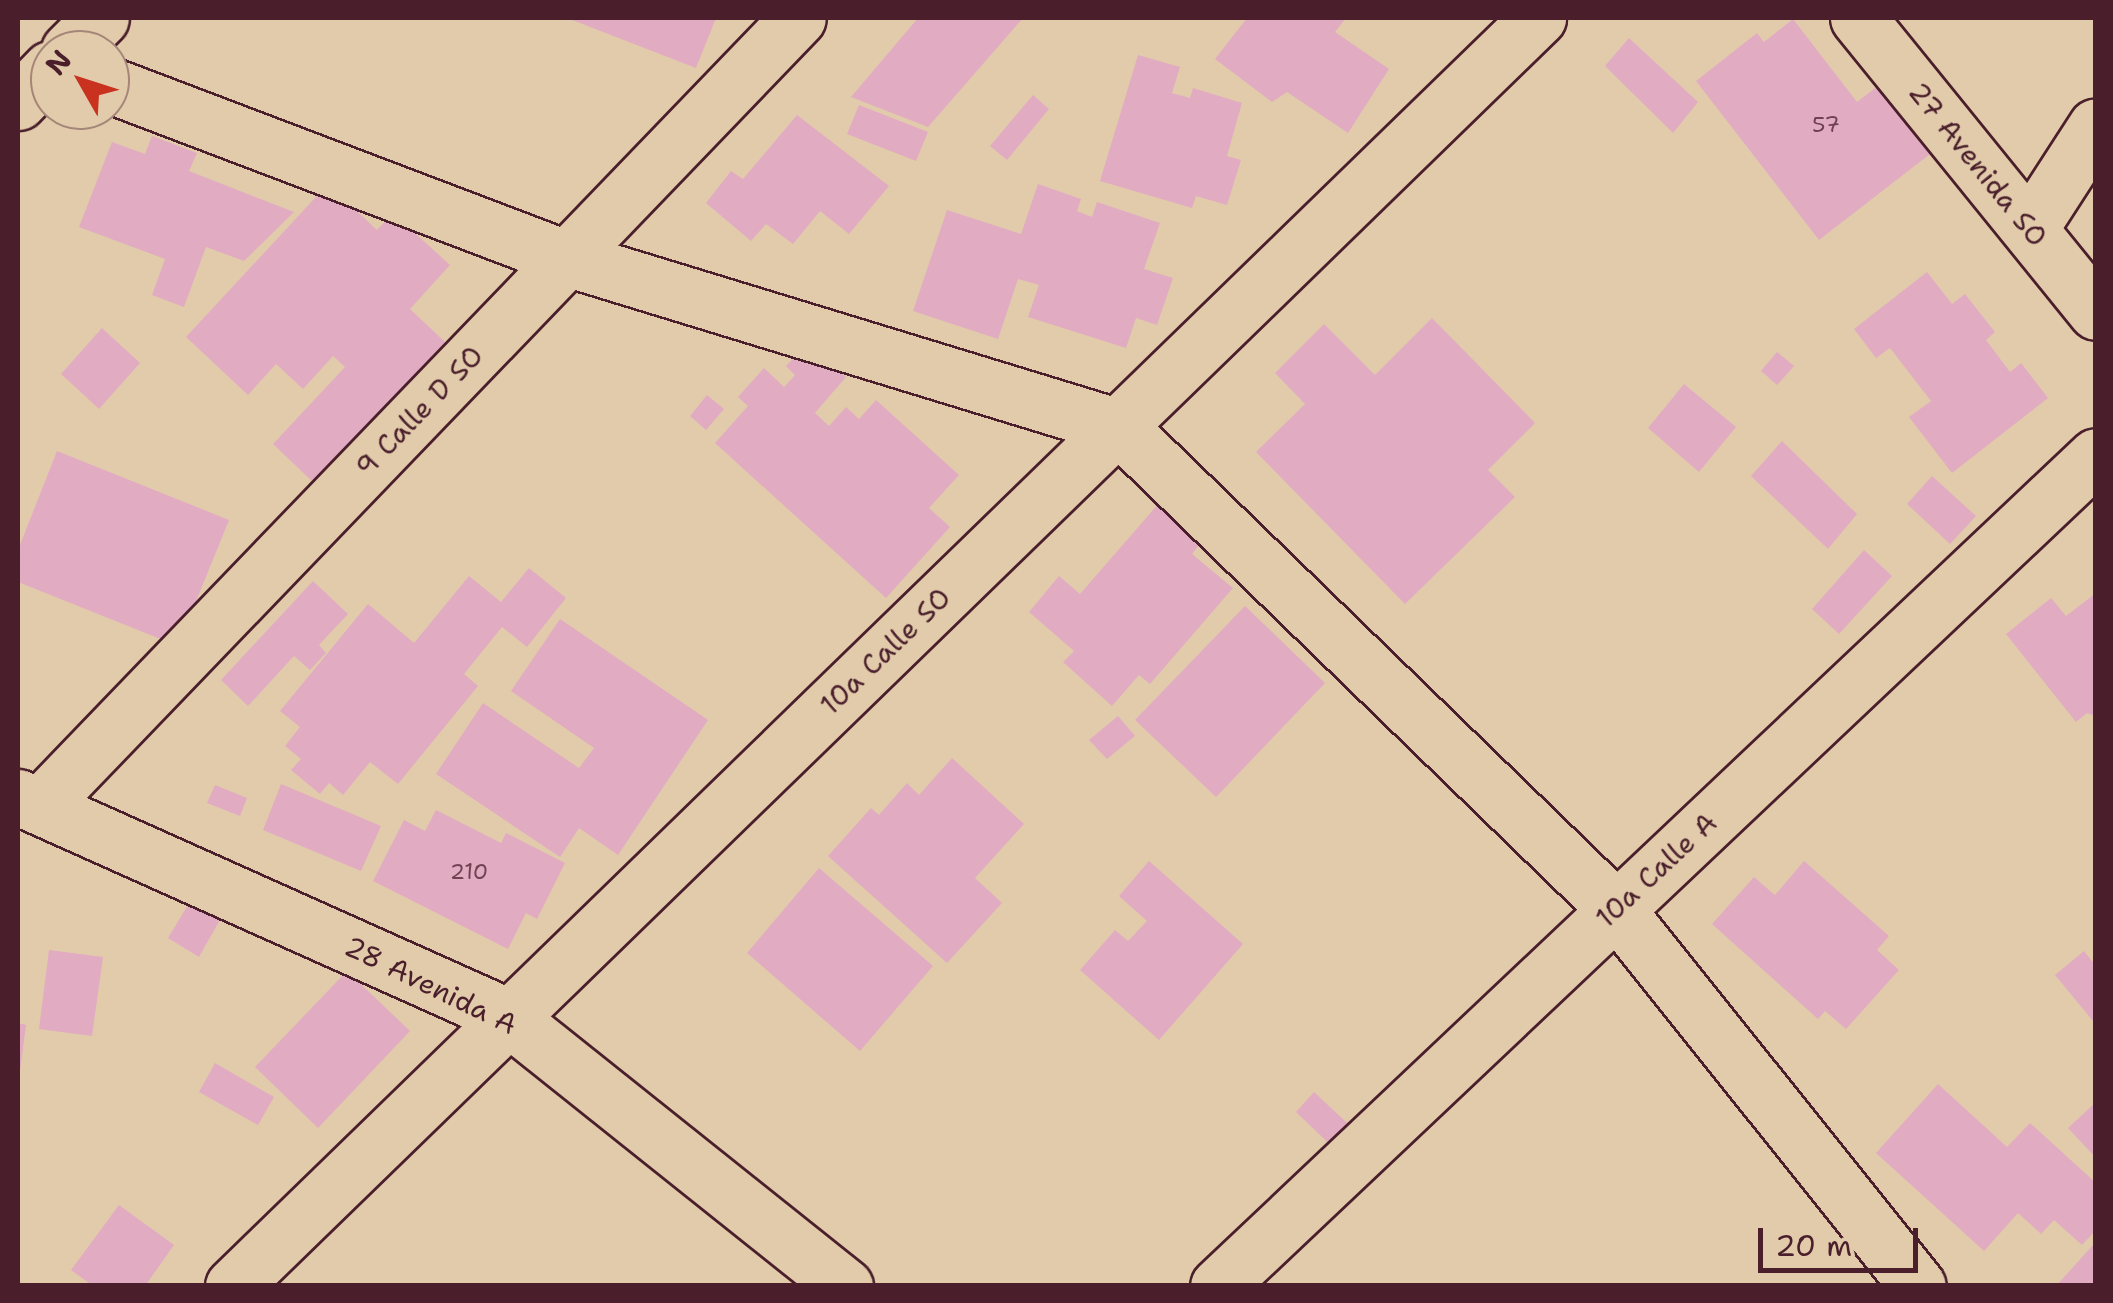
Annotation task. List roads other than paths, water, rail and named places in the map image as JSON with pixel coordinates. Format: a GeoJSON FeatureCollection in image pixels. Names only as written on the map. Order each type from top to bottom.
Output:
{"type":"FeatureCollection","features":[{"type":"Feature","properties":{"kind":"street","name":"9 Calle D SO"},"geometry":{"type":"LineString","coordinates":[[29,801],[798,18]]}},
{"type":"Feature","properties":{"kind":"street","name":"10a Calle SO"},"geometry":{"type":"LineString","coordinates":[[233,1286],[506,1014],[1119,427],[1538,18]]}},
{"type":"Feature","properties":{"kind":"street","name":"27 Avenida SO"},"geometry":{"type":"LineString","coordinates":[[1858,18],[2096,312]]}},
{"type":"Feature","properties":{"kind":"street"},"geometry":{"type":"LineString","coordinates":[[130,93],[566,258],[1119,427],[1616,908],[1918,1286]]}},
{"type":"Feature","properties":{"kind":"street"},"geometry":{"type":"LineString","coordinates":[[2030,228],[2096,126]]}},
{"type":"Feature","properties":{"kind":"street","name":"10a Calle A"},"geometry":{"type":"LineString","coordinates":[[1218,1286],[2096,456]]}},
{"type":"Feature","properties":{"kind":"street","name":"28 Avenida A"},"geometry":{"type":"LineString","coordinates":[[29,801],[506,1014],[845,1286]]}}]}
